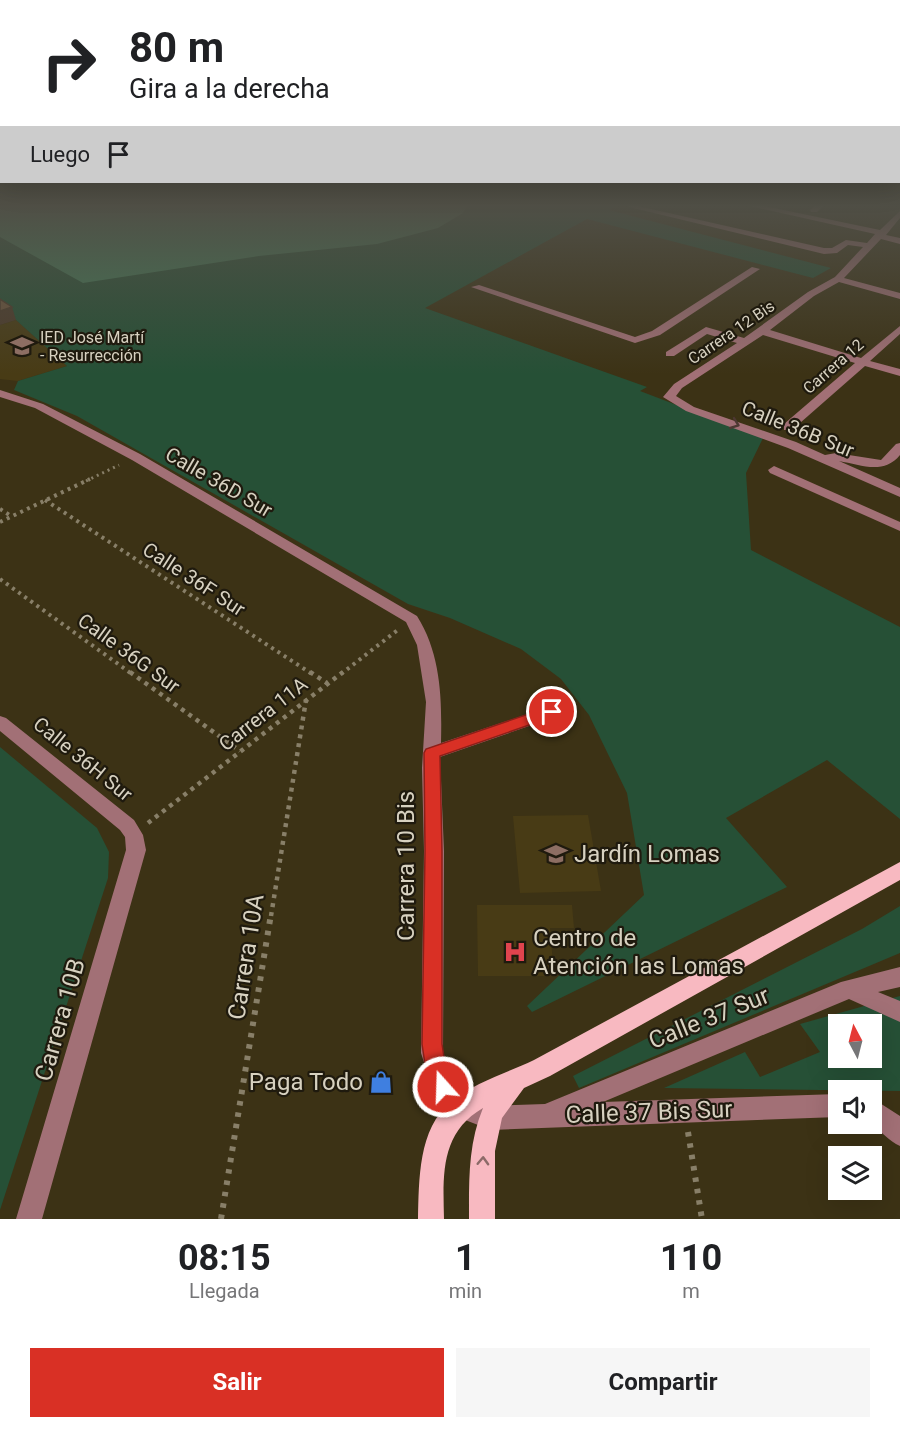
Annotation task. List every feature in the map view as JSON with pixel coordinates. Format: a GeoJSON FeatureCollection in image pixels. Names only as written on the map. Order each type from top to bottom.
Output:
{"type":"FeatureCollection","features":[{"type":"Feature","properties":{"kind":"main road"},"geometry":{"type":"LineString","coordinates":[[431,1219],[431,1176],[435,1155],[452,1118],[463,1107],[517,1082],[754,953],[900,870]]}},
{"type":"Feature","properties":{"kind":"main road"},"geometry":{"type":"LineString","coordinates":[[482,1219],[483,1150],[491,1118],[502,1098],[517,1082]]}},
{"type":"Feature","properties":{"kind":"street","name":"Carrera 12 Bis"},"geometry":{"type":"LineString","coordinates":[[679,404],[669,398],[678,386],[762,331],[811,294],[838,279],[856,261]]}},
{"type":"Feature","properties":{"kind":"street"},"geometry":{"type":"LineString","coordinates":[[670,354],[671,338],[755,269]]}},
{"type":"Feature","properties":{"kind":"street"},"geometry":{"type":"LineString","coordinates":[[838,279],[900,296]]}},
{"type":"Feature","properties":{"kind":"street"},"geometry":{"type":"LineString","coordinates":[[476,287],[629,339],[671,338],[706,330],[744,342]]}},
{"type":"Feature","properties":{"kind":"street","name":"Carrera 12"},"geometry":{"type":"LineString","coordinates":[[788,427],[900,329]]}},
{"type":"Feature","properties":{"kind":"street"},"geometry":{"type":"LineString","coordinates":[[762,331],[900,373]]}},
{"type":"Feature","properties":{"kind":"street","name":"Calle 36D Sur"},"geometry":{"type":"LineString","coordinates":[[0,393],[39,406],[136,457],[412,619]]}},
{"type":"Feature","properties":{"kind":"street","name":"Calle 36B Sur"},"geometry":{"type":"LineString","coordinates":[[679,404],[775,438],[900,493]]}},
{"type":"Feature","properties":{"kind":"street"},"geometry":{"type":"LineString","coordinates":[[825,459],[842,457],[879,465],[888,461],[900,447]]}},
{"type":"Feature","properties":{"kind":"street"},"geometry":{"type":"LineString","coordinates":[[774,470],[900,527]]}},
{"type":"Feature","properties":{"kind":"street","name":"Carrera 10 Bis"},"geometry":{"type":"LineString","coordinates":[[412,619],[420,631],[430,667],[434,702],[432,1053],[443,1087],[463,1107]]}},
{"type":"Feature","properties":{"kind":"street"},"geometry":{"type":"LineString","coordinates":[[432,753],[552,712]]}},
{"type":"Feature","properties":{"kind":"street","name":"Calle 36H Sur"},"geometry":{"type":"LineString","coordinates":[[0,722],[117,814],[134,834]]}},
{"type":"Feature","properties":{"kind":"street","name":"Carrera 10B"},"geometry":{"type":"LineString","coordinates":[[29,1219],[133,866],[136,850],[134,834]]}},
{"type":"Feature","properties":{"kind":"street","name":"Calle 37 Sur"},"geometry":{"type":"LineString","coordinates":[[542,1116],[849,989],[900,977]]}},
{"type":"Feature","properties":{"kind":"street"},"geometry":{"type":"LineString","coordinates":[[849,989],[900,1012]]}},
{"type":"Feature","properties":{"kind":"street","name":"Calle 37 Bis Sur"},"geometry":{"type":"LineString","coordinates":[[463,1107],[470,1112],[491,1118],[828,1106]]}},
{"type":"Feature","properties":{"kind":"street"},"geometry":{"type":"LineString","coordinates":[[882,1118],[900,1134]]}},
{"type":"Feature","properties":{"kind":"path"},"geometry":{"type":"LineString","coordinates":[[0,522],[136,457]]}},
{"type":"Feature","properties":{"kind":"path","name":"Calle 36F Sur"},"geometry":{"type":"LineString","coordinates":[[45,500],[327,683]]}},
{"type":"Feature","properties":{"kind":"path"},"geometry":{"type":"LineString","coordinates":[[0,508],[11,516]]}},
{"type":"Feature","properties":{"kind":"path","name":"Calle 36G Sur"},"geometry":{"type":"LineString","coordinates":[[0,579],[240,751]]}},
{"type":"Feature","properties":{"kind":"path","name":"Carrera 11A"},"geometry":{"type":"LineString","coordinates":[[134,834],[412,619]]}},
{"type":"Feature","properties":{"kind":"path","name":"Carrera 10A"},"geometry":{"type":"LineString","coordinates":[[221,1219],[306,700]]}},
{"type":"Feature","properties":{"kind":"path"},"geometry":{"type":"LineString","coordinates":[[684,1111],[702,1219]]}},
{"type":"Feature","properties":{"kind":"shaded area","name":"IED José Martí - Resurrección"},"geometry":{"type":"Polygon","coordinates":[[[16,320],[67,366],[18,381],[0,379],[0,325],[16,320]]]}},
{"type":"Feature","properties":{"kind":"shaded area","name":"Jardín Lomas"},"geometry":{"type":"Polygon","coordinates":[[[588,815],[601,891],[520,893],[513,816],[588,815]]]}},
{"type":"Feature","properties":{"kind":"shaded area","name":"Centro de Atención las Lomas"},"geometry":{"type":"Polygon","coordinates":[[[477,905],[572,905],[574,928],[550,928],[554,976],[478,976],[477,905]]]}},
{"type":"Feature","properties":{"kind":"green space"},"geometry":{"type":"Polygon","coordinates":[[[0,261],[511,261],[425,308],[647,387],[640,391],[763,438],[746,473],[751,550],[900,627],[900,819],[827,760],[726,818],[787,887],[532,1012],[527,1006],[644,895],[627,793],[589,715],[561,679],[521,649],[450,618],[408,604],[77,416],[14,390],[18,381],[67,366],[16,320],[0,309],[0,261]]]}},
{"type":"Feature","properties":{"kind":"green space"},"geometry":{"type":"Polygon","coordinates":[[[43,261],[227,261],[83,283],[43,261]]]}},
{"type":"Feature","properties":{"kind":"green space"},"geometry":{"type":"Polygon","coordinates":[[[747,261],[804,261],[831,268],[813,278],[747,261]]]}},
{"type":"Feature","properties":{"kind":"green space"},"geometry":{"type":"Polygon","coordinates":[[[0,747],[97,828],[109,852],[108,878],[0,1210],[0,747]]]}},
{"type":"Feature","properties":{"kind":"green space"},"geometry":{"type":"Polygon","coordinates":[[[900,906],[900,953],[579,1088],[573,1076],[862,929],[900,906]]]}},
{"type":"Feature","properties":{"kind":"green space"},"geometry":{"type":"Polygon","coordinates":[[[900,996],[900,1091],[882,1091],[882,1080],[828,1080],[828,1090],[664,1088],[745,1052],[760,1077],[820,1052],[800,1024],[828,1016],[828,1068],[882,1068],[882,1014],[836,1014],[900,996]]]}},
{"type":"Feature","properties":{"kind":"building"},"geometry":{"type":"Polygon","coordinates":[[[0,299],[12,307],[0,311],[0,299]]]}},
{"type":"Feature","properties":{"kind":"place","name":"IED José Martí - Resurrección"},"geometry":{"type":"Point","coordinates":[22,346]}},
{"type":"Feature","properties":{"kind":"place","name":"Jardín Lomas"},"geometry":{"type":"Point","coordinates":[556,854]}},
{"type":"Feature","properties":{"kind":"place","name":"Centro de Atención las Lomas"},"geometry":{"type":"Point","coordinates":[515,952]}},
{"type":"Feature","properties":{"kind":"place","name":"Paga Todo"},"geometry":{"type":"Point","coordinates":[381,1082]}},
{"type":"Feature","properties":{"kind":"route"},"geometry":{"type":"LineString","coordinates":[[443,1087],[432,1053],[431,1029],[434,851],[432,753],[552,712]]}}]}
